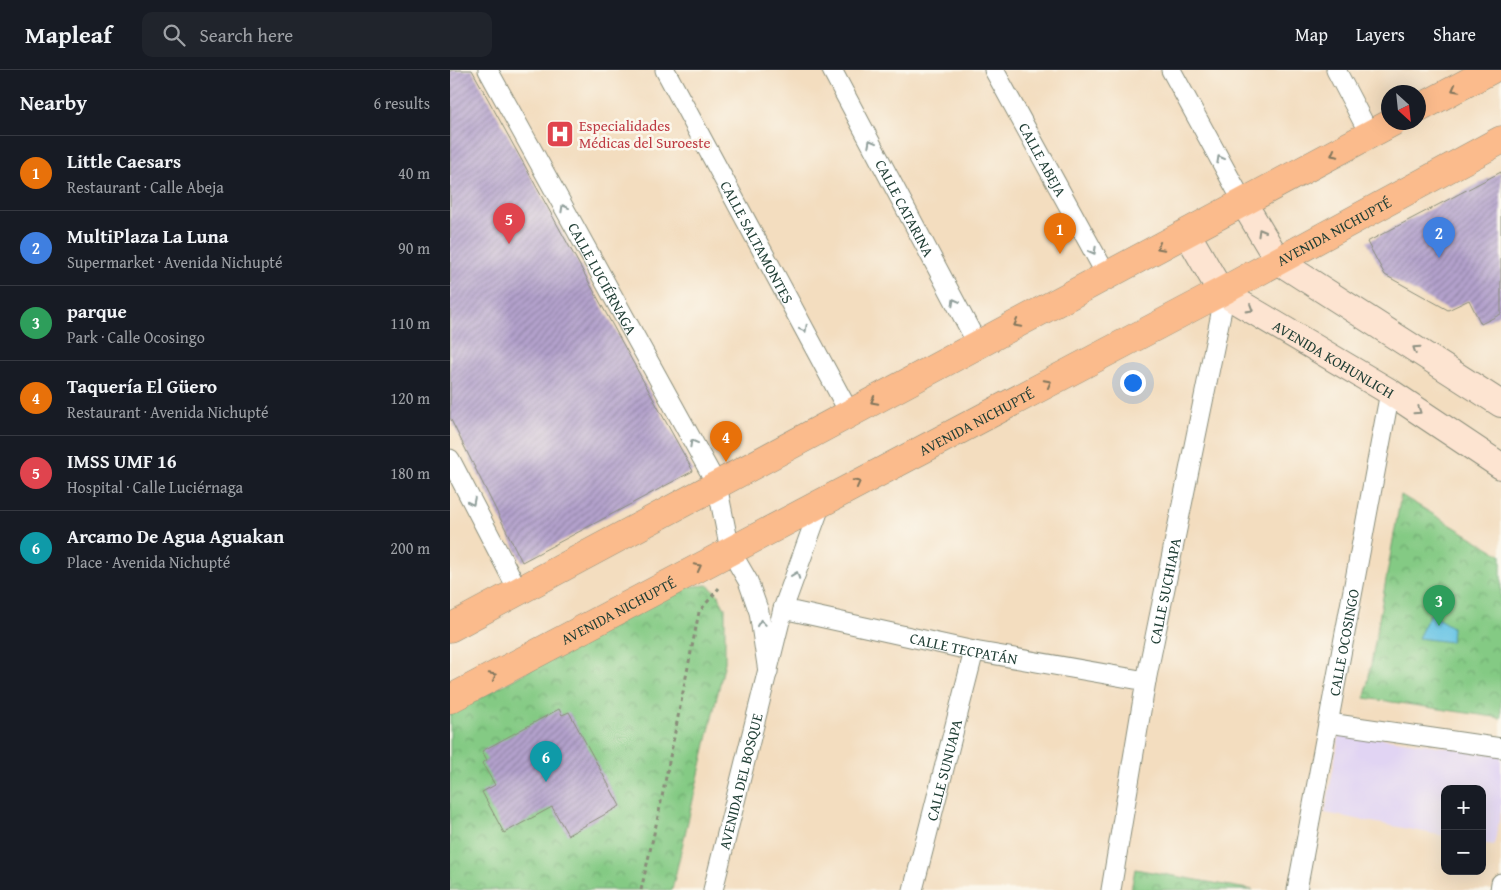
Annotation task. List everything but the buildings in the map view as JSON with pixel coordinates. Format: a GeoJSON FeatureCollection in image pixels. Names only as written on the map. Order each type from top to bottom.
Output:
{"type":"FeatureCollection","features":[{"type":"Feature","properties":{"kind":"main road"},"geometry":{"type":"LineString","coordinates":[[1426,105],[1491,70]]}},
{"type":"Feature","properties":{"kind":"main road"},"geometry":{"type":"LineString","coordinates":[[450,628],[1381,129]]}},
{"type":"Feature","properties":{"kind":"main road","name":"AVENIDA NICHUPTÉ"},"geometry":{"type":"LineString","coordinates":[[450,699],[734,557],[822,501],[1223,293],[1278,261],[1501,140]]}},
{"type":"Feature","properties":{"kind":"street","name":"CALLE LUCIÉRNAGA"},"geometry":{"type":"LineString","coordinates":[[488,70],[717,485]]}},
{"type":"Feature","properties":{"kind":"street","name":"CALLE SALTAMONTES"},"geometry":{"type":"LineString","coordinates":[[665,70],[850,414]]}},
{"type":"Feature","properties":{"kind":"street","name":"CALLE CATARINA"},"geometry":{"type":"LineString","coordinates":[[832,70],[978,345]]}},
{"type":"Feature","properties":{"kind":"street","name":"CALLE ABEJA"},"geometry":{"type":"LineString","coordinates":[[994,70],[1107,276]]}},
{"type":"Feature","properties":{"kind":"street"},"geometry":{"type":"LineString","coordinates":[[1171,70],[1243,202],[1278,261],[1501,404]]}},
{"type":"Feature","properties":{"kind":"street"},"geometry":{"type":"LineString","coordinates":[[1336,70],[1381,129]]}},
{"type":"Feature","properties":{"kind":"street","name":"AVENIDA KOHUNLICH"},"geometry":{"type":"LineString","coordinates":[[1187,233],[1223,293],[1390,392],[1501,466]]}},
{"type":"Feature","properties":{"kind":"street","name":"CALLE SUCHIAPA"},"geometry":{"type":"LineString","coordinates":[[1111,890],[1146,681],[1223,293]]}},
{"type":"Feature","properties":{"kind":"street","name":"CALLE OCOSINGO"},"geometry":{"type":"LineString","coordinates":[[1297,890],[1390,392]]}},
{"type":"Feature","properties":{"kind":"street"},"geometry":{"type":"LineString","coordinates":[[450,459],[519,592]]}},
{"type":"Feature","properties":{"kind":"street","name":"AVENIDA DEL BOSQUE"},"geometry":{"type":"LineString","coordinates":[[717,485],[734,557],[748,581],[759,612],[768,672]]}},
{"type":"Feature","properties":{"kind":"street","name":"AVENIDA DEL BOSQUE"},"geometry":{"type":"LineString","coordinates":[[713,890],[784,609],[822,501]]}},
{"type":"Feature","properties":{"kind":"street","name":"CALLE TECPATÁN"},"geometry":{"type":"LineString","coordinates":[[784,609],[974,651],[1146,681]]}},
{"type":"Feature","properties":{"kind":"street","name":"CALLE SUNUAPA"},"geometry":{"type":"LineString","coordinates":[[913,890],[974,651]]}},
{"type":"Feature","properties":{"kind":"street"},"geometry":{"type":"LineString","coordinates":[[1328,723],[1501,748]]}},
{"type":"Feature","properties":{"kind":"street"},"geometry":{"type":"LineString","coordinates":[[1500,890],[1501,884]]}},
{"type":"Feature","properties":{"kind":"path"},"geometry":{"type":"LineString","coordinates":[[641,890],[661,802],[699,612],[734,557]]}},
{"type":"Feature","properties":{"kind":"shaded area"},"geometry":{"type":"Polygon","coordinates":[[[1340,732],[1501,755],[1501,811],[1494,845],[1486,844],[1486,785],[1441,785],[1441,835],[1325,813],[1340,732]]]}},
{"type":"Feature","properties":{"kind":"green space"},"geometry":{"type":"Polygon","coordinates":[[[1401,495],[1501,555],[1501,718],[1365,698],[1401,495]]]}},
{"type":"Feature","properties":{"kind":"green space"},"geometry":{"type":"Polygon","coordinates":[[[707,585],[717,593],[725,608],[725,662],[672,890],[450,890],[450,715],[641,607],[683,587],[707,585]]]}},
{"type":"Feature","properties":{"kind":"green space"},"geometry":{"type":"Polygon","coordinates":[[[1135,869],[1253,890],[1131,890],[1135,869]]]}},
{"type":"Feature","properties":{"kind":"water"},"geometry":{"type":"Polygon","coordinates":[[[1430,614],[1452,627],[1451,642],[1418,638],[1430,614]]]}},
{"type":"Feature","properties":{"kind":"place","name":"Especialidades Médicas del Suroeste"},"geometry":{"type":"Point","coordinates":[560,134]}},
{"type":"Feature","properties":{"kind":"place","name":"IMSS UMF 16"},"geometry":{"type":"Point","coordinates":[509,244]}},
{"type":"Feature","properties":{"kind":"place","name":"Little Caesars"},"geometry":{"type":"Point","coordinates":[1060,254]}},
{"type":"Feature","properties":{"kind":"place","name":"MultiPlaza La Luna"},"geometry":{"type":"Point","coordinates":[1439,258]}},
{"type":"Feature","properties":{"kind":"place","name":"Taquería El Güero"},"geometry":{"type":"Point","coordinates":[726,462]}},
{"type":"Feature","properties":{"kind":"place","name":"parque"},"geometry":{"type":"Point","coordinates":[1439,626]}},
{"type":"Feature","properties":{"kind":"place","name":"Arcamo De Agua Aguakan"},"geometry":{"type":"Point","coordinates":[546,782]}}]}
